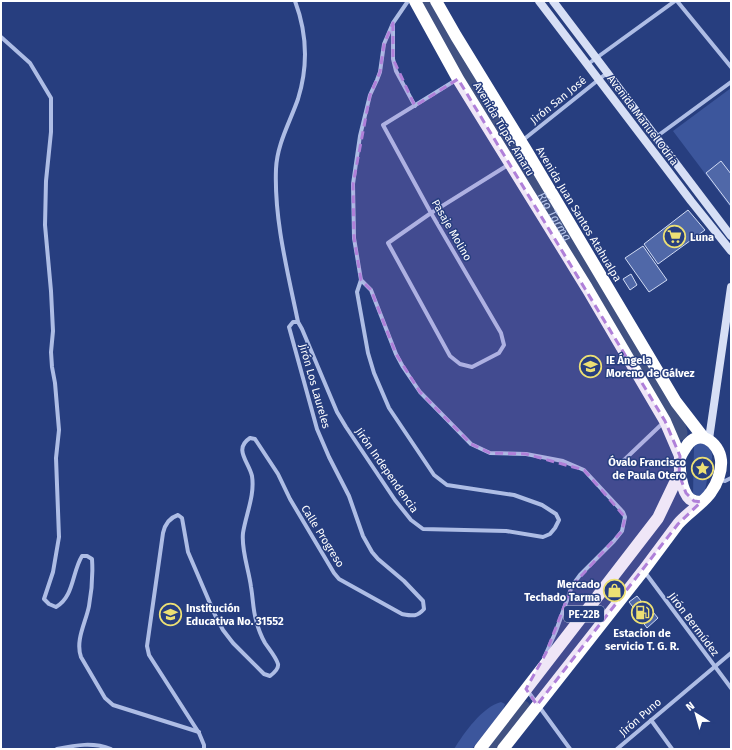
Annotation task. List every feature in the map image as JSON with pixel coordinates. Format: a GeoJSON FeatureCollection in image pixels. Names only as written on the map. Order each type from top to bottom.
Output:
{"type":"FeatureCollection","features":[{"type":"Feature","properties":{"kind":"highway","name":"Avenida Túpac Amaru"},"geometry":{"type":"LineString","coordinates":[[415,1],[458,79],[587,288],[665,421],[680,456]]}},
{"type":"Feature","properties":{"kind":"highway","name":"Avenida Juan Santos Atahualpa"},"geometry":{"type":"LineString","coordinates":[[436,1],[676,402],[706,438]]}},
{"type":"Feature","properties":{"kind":"highway"},"geometry":{"type":"LineString","coordinates":[[680,456],[688,443],[694,439],[706,438]]}},
{"type":"Feature","properties":{"kind":"highway","name":"PE-22B"},"geometry":{"type":"LineString","coordinates":[[503,749],[643,571],[678,524],[711,493],[720,471],[721,461],[719,451],[706,438]]}},
{"type":"Feature","properties":{"kind":"highway","name":"PE-22B"},"geometry":{"type":"LineString","coordinates":[[680,456],[680,474],[689,498],[694,501],[701,502]]}},
{"type":"Feature","properties":{"kind":"highway","name":"PE-22B"},"geometry":{"type":"LineString","coordinates":[[480,749],[658,518],[680,474]]}},
{"type":"Feature","properties":{"kind":"main road","name":"Avenida Manuel Odría"},"geometry":{"type":"LineString","coordinates":[[539,1],[673,178],[731,251]]}},
{"type":"Feature","properties":{"kind":"main road","name":"Avenida Manuel Odría"},"geometry":{"type":"LineString","coordinates":[[553,1],[731,236]]}},
{"type":"Feature","properties":{"kind":"main road"},"geometry":{"type":"LineString","coordinates":[[673,178],[682,171]]}},
{"type":"Feature","properties":{"kind":"main road"},"geometry":{"type":"LineString","coordinates":[[706,438],[731,287]]}},
{"type":"Feature","properties":{"kind":"street"},"geometry":{"type":"LineString","coordinates":[[295,1],[301,17],[305,48],[304,73],[298,99],[281,144],[276,168],[280,230],[298,322]]}},
{"type":"Feature","properties":{"kind":"street"},"geometry":{"type":"LineString","coordinates":[[408,1],[393,23],[384,44],[380,72],[370,95],[360,136],[353,184],[354,238],[361,280],[371,290],[396,354],[403,367],[420,392],[471,444],[490,454],[526,454],[563,462],[584,470],[625,516],[622,531],[614,542],[580,575],[572,586],[556,632],[536,676]]}},
{"type":"Feature","properties":{"kind":"street"},"geometry":{"type":"LineString","coordinates":[[676,1],[731,67]]}},
{"type":"Feature","properties":{"kind":"street","name":"Jirón San José"},"geometry":{"type":"LineString","coordinates":[[588,64],[676,1]]}},
{"type":"Feature","properties":{"kind":"street"},"geometry":{"type":"LineString","coordinates":[[393,23],[393,59],[396,71],[415,106],[458,79]]}},
{"type":"Feature","properties":{"kind":"street"},"geometry":{"type":"LineString","coordinates":[[1,37],[30,63],[51,98],[51,132],[46,181],[45,225],[51,291],[52,367],[55,383],[59,430],[56,458],[59,537],[53,572],[44,599],[49,604],[56,607],[63,603],[74,580],[77,564],[82,556],[88,556],[92,559],[93,577],[89,606],[78,650],[105,698],[113,705],[199,733],[204,749]]}},
{"type":"Feature","properties":{"kind":"street","name":"Jirón San José"},"geometry":{"type":"LineString","coordinates":[[521,142],[607,73]]}},
{"type":"Feature","properties":{"kind":"street"},"geometry":{"type":"LineString","coordinates":[[656,138],[731,82]]}},
{"type":"Feature","properties":{"kind":"street","name":"Pasaje Molino"},"geometry":{"type":"LineString","coordinates":[[415,106],[383,124],[431,213],[501,333],[504,345],[499,353],[472,367],[460,364],[450,356],[388,243],[431,213]]}},
{"type":"Feature","properties":{"kind":"street"},"geometry":{"type":"LineString","coordinates":[[431,213],[510,164]]}},
{"type":"Feature","properties":{"kind":"street","name":"Jirón Independencia"},"geometry":{"type":"LineString","coordinates":[[298,322],[337,412],[392,496],[417,526],[423,529],[506,531],[543,537],[550,534],[559,520],[556,514],[542,505],[514,495],[447,485],[434,475],[389,408],[374,373],[368,353],[357,292],[361,280]]}},
{"type":"Feature","properties":{"kind":"street","name":"Jirón Los Laureles"},"geometry":{"type":"LineString","coordinates":[[298,322],[293,322],[289,327],[317,429],[329,457],[350,496],[363,536],[372,552],[378,559],[404,580],[423,601],[424,609]]}},
{"type":"Feature","properties":{"kind":"street"},"geometry":{"type":"LineString","coordinates":[[622,462],[665,421]]}},
{"type":"Feature","properties":{"kind":"street","name":"Calle Progreso"},"geometry":{"type":"LineString","coordinates":[[199,733],[148,655],[147,646],[164,526],[173,516],[178,514],[182,518],[188,552],[223,630],[233,643],[264,674],[270,676],[274,673],[278,663],[264,641],[255,619],[243,545],[243,534],[253,487],[252,474],[242,454],[242,447],[250,438],[255,439],[278,474],[290,499],[322,555],[339,578],[402,614],[412,616],[419,614],[424,609]]}},
{"type":"Feature","properties":{"kind":"street"},"geometry":{"type":"LineString","coordinates":[[717,480],[725,481],[731,478]]}},
{"type":"Feature","properties":{"kind":"street","name":"Jirón Bermúdez"},"geometry":{"type":"LineString","coordinates":[[643,571],[731,688]]}},
{"type":"Feature","properties":{"kind":"street","name":"Jirón Puno"},"geometry":{"type":"LineString","coordinates":[[617,749],[731,653]]}},
{"type":"Feature","properties":{"kind":"street"},"geometry":{"type":"LineString","coordinates":[[526,689],[570,749]]}},
{"type":"Feature","properties":{"kind":"street"},"geometry":{"type":"LineString","coordinates":[[651,720],[672,749]]}},
{"type":"Feature","properties":{"kind":"street"},"geometry":{"type":"LineString","coordinates":[[57,749],[90,744],[111,749]]}},
{"type":"Feature","properties":{"kind":"highlighted area"},"geometry":{"type":"Polygon","coordinates":[[[393,23],[393,59],[415,106],[458,79],[665,421],[680,456],[679,474],[686,493],[694,501],[701,502],[678,524],[537,705],[526,689],[546,653],[572,586],[622,531],[625,517],[584,470],[526,454],[490,453],[471,444],[420,392],[396,354],[371,290],[361,280],[354,238],[353,184],[370,95],[380,72],[384,44],[393,23]]]}},
{"type":"Feature","properties":{"kind":"shaded area"},"geometry":{"type":"Polygon","coordinates":[[[731,88],[731,208],[673,131],[731,88]]]}},
{"type":"Feature","properties":{"kind":"shaded area"},"geometry":{"type":"Polygon","coordinates":[[[702,442],[710,449],[712,456],[704,494],[700,496],[693,494],[694,444],[702,442]]]}},
{"type":"Feature","properties":{"kind":"shaded area"},"geometry":{"type":"Polygon","coordinates":[[[501,702],[505,704],[503,710],[472,749],[454,749],[468,728],[480,715],[487,709],[501,702]]]}},
{"type":"Feature","properties":{"kind":"building"},"geometry":{"type":"Polygon","coordinates":[[[721,161],[731,174],[731,206],[706,173],[721,161]]]}},
{"type":"Feature","properties":{"kind":"building","name":"Luna"},"geometry":{"type":"Polygon","coordinates":[[[688,210],[705,230],[658,264],[644,244],[688,210]]]}},
{"type":"Feature","properties":{"kind":"building"},"geometry":{"type":"Polygon","coordinates":[[[643,246],[667,280],[649,292],[625,258],[643,246]]]}},
{"type":"Feature","properties":{"kind":"building"},"geometry":{"type":"Polygon","coordinates":[[[631,274],[637,285],[630,290],[623,279],[631,274]]]}},
{"type":"Feature","properties":{"kind":"building"},"geometry":{"type":"Polygon","coordinates":[[[637,596],[651,613],[653,612],[658,618],[647,628],[642,621],[643,620],[629,602],[637,596]]]}},
{"type":"Feature","properties":{"kind":"waterway","name":"Río Tarma"},"geometry":{"type":"LineString","coordinates":[[426,1],[449,42],[662,395],[677,421],[680,433]]}},
{"type":"Feature","properties":{"kind":"waterway"},"geometry":{"type":"LineString","coordinates":[[492,749],[523,708]]}},
{"type":"Feature","properties":{"kind":"place","name":"Luna"},"geometry":{"type":"Point","coordinates":[674,237]}},
{"type":"Feature","properties":{"kind":"place","name":"IE Ángela Moreno de Gálvez"},"geometry":{"type":"Point","coordinates":[591,366]}},
{"type":"Feature","properties":{"kind":"place","name":"Óvalo Francisco de Paula Otero"},"geometry":{"type":"Point","coordinates":[702,468]}},
{"type":"Feature","properties":{"kind":"place","name":"Mercado Techado Tarma"},"geometry":{"type":"Point","coordinates":[615,590]}},
{"type":"Feature","properties":{"kind":"place","name":"Estacion de servicio T. G. R."},"geometry":{"type":"Point","coordinates":[642,613]}},
{"type":"Feature","properties":{"kind":"place","name":"Institución Educativa No. 31552"},"geometry":{"type":"Point","coordinates":[171,614]}}]}
